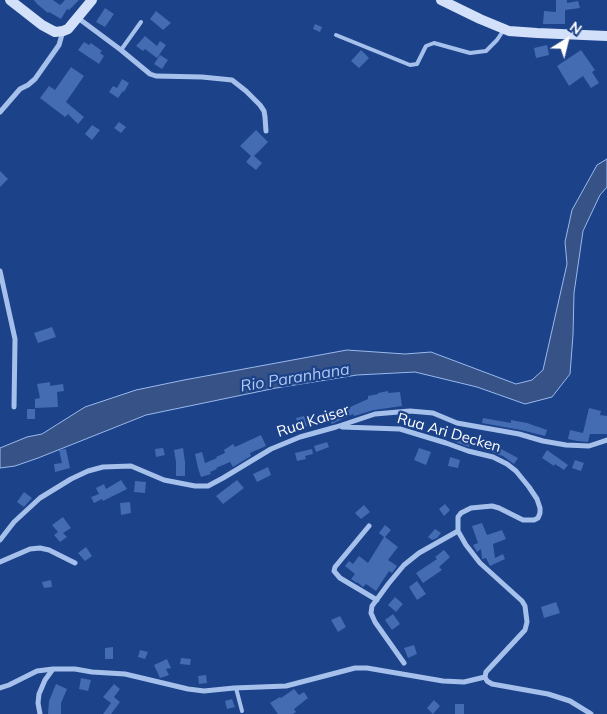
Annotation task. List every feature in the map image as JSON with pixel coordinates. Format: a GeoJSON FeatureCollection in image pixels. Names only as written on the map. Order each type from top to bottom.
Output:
{"type":"FeatureCollection","features":[{"type":"Feature","properties":{"kind":"street"},"geometry":{"type":"LineString","coordinates":[[10,0],[42,25],[55,32],[63,31],[72,25],[92,0]]}},
{"type":"Feature","properties":{"kind":"street"},"geometry":{"type":"LineString","coordinates":[[441,0],[480,20],[504,29],[537,33],[607,36]]}},
{"type":"Feature","properties":{"kind":"street"},"geometry":{"type":"LineString","coordinates":[[78,17],[150,74],[156,76],[232,80],[260,105],[264,111],[266,131]]}},
{"type":"Feature","properties":{"kind":"street"},"geometry":{"type":"LineString","coordinates":[[0,112],[20,89],[35,79],[59,45],[63,31]]}},
{"type":"Feature","properties":{"kind":"street"},"geometry":{"type":"LineString","coordinates":[[0,271],[15,339],[14,407]]}},
{"type":"Feature","properties":{"kind":"street","name":"Rua Kaiser"},"geometry":{"type":"LineString","coordinates":[[0,540],[14,522],[40,498],[71,478],[88,471],[103,467],[131,466],[164,480],[195,486],[208,486],[271,448],[375,414],[410,411],[433,413],[458,423],[566,445],[589,446],[607,440]]}},
{"type":"Feature","properties":{"kind":"street","name":"Rua Ari Decken"},"geometry":{"type":"LineString","coordinates":[[336,427],[400,429],[493,457],[516,471],[529,486],[540,508],[538,518],[528,521],[492,506],[471,508],[461,513],[458,517],[458,530]]}},
{"type":"Feature","properties":{"kind":"street"},"geometry":{"type":"LineString","coordinates":[[369,526],[335,567],[334,571],[340,578],[377,600]]}},
{"type":"Feature","properties":{"kind":"street"},"geometry":{"type":"LineString","coordinates":[[404,663],[375,622],[371,613],[372,606],[404,565],[419,553],[458,530],[460,536],[480,563],[522,601],[525,606],[528,622],[525,630],[486,672],[485,677]]}},
{"type":"Feature","properties":{"kind":"street"},"geometry":{"type":"LineString","coordinates":[[0,562],[30,549],[40,548],[75,562]]}},
{"type":"Feature","properties":{"kind":"street"},"geometry":{"type":"LineString","coordinates":[[0,688],[37,671],[53,669],[75,669],[125,674],[204,691],[286,686],[355,668],[367,668],[444,681],[464,682],[485,677]]}},
{"type":"Feature","properties":{"kind":"street"},"geometry":{"type":"LineString","coordinates":[[40,714],[39,694],[45,680],[53,669]]}},
{"type":"Feature","properties":{"kind":"street"},"geometry":{"type":"LineString","coordinates":[[485,677],[492,684],[548,694],[570,701],[591,714]]}},
{"type":"Feature","properties":{"kind":"lane"},"geometry":{"type":"LineString","coordinates":[[121,50],[141,22]]}},
{"type":"Feature","properties":{"kind":"lane"},"geometry":{"type":"LineString","coordinates":[[336,35],[410,65],[417,64],[426,46],[434,43],[470,53],[486,51],[497,40],[504,29]]}},
{"type":"Feature","properties":{"kind":"lane"},"geometry":{"type":"LineString","coordinates":[[236,688],[242,711]]}},
{"type":"Feature","properties":{"kind":"water","name":"Rio Paranhana"},"geometry":{"type":"Polygon","coordinates":[[[607,159],[607,187],[600,195],[583,231],[574,293],[570,374],[552,397],[525,404],[477,387],[415,372],[357,375],[276,388],[146,415],[38,458],[15,466],[0,468],[0,448],[27,437],[42,434],[85,407],[136,390],[347,350],[405,354],[431,352],[516,384],[532,380],[543,370],[567,264],[565,242],[572,210],[597,165],[607,159]]]}},
{"type":"Feature","properties":{"kind":"building"},"geometry":{"type":"Polygon","coordinates":[[[34,0],[53,0],[60,5],[65,0],[79,0],[69,10],[67,9],[61,19],[48,13],[34,0]]]}},
{"type":"Feature","properties":{"kind":"building"},"geometry":{"type":"Polygon","coordinates":[[[556,0],[567,0],[567,3],[578,1],[580,8],[565,10],[565,24],[543,24],[544,11],[556,12],[556,0]]]}},
{"type":"Feature","properties":{"kind":"building"},"geometry":{"type":"Polygon","coordinates":[[[105,8],[114,14],[105,27],[96,22],[105,8]]]}},
{"type":"Feature","properties":{"kind":"building"},"geometry":{"type":"Polygon","coordinates":[[[156,11],[171,23],[163,30],[150,19],[156,11]]]}},
{"type":"Feature","properties":{"kind":"building"},"geometry":{"type":"Polygon","coordinates":[[[315,24],[322,27],[320,32],[313,29],[315,24]]]}},
{"type":"Feature","properties":{"kind":"building"},"geometry":{"type":"Polygon","coordinates":[[[145,36],[157,46],[160,41],[166,45],[157,58],[145,49],[143,51],[136,46],[145,36]]]}},
{"type":"Feature","properties":{"kind":"building"},"geometry":{"type":"Polygon","coordinates":[[[84,42],[89,45],[91,43],[102,51],[100,53],[104,56],[99,64],[78,50],[84,42]]]}},
{"type":"Feature","properties":{"kind":"building"},"geometry":{"type":"Polygon","coordinates":[[[547,45],[549,55],[536,58],[534,48],[547,45]]]}},
{"type":"Feature","properties":{"kind":"building"},"geometry":{"type":"Polygon","coordinates":[[[361,50],[369,58],[359,68],[351,61],[361,50]]]}},
{"type":"Feature","properties":{"kind":"building"},"geometry":{"type":"Polygon","coordinates":[[[581,50],[595,70],[592,72],[599,83],[591,88],[583,76],[569,86],[557,66],[581,50]]]}},
{"type":"Feature","properties":{"kind":"building"},"geometry":{"type":"Polygon","coordinates":[[[160,55],[168,60],[162,69],[154,64],[160,55]]]}},
{"type":"Feature","properties":{"kind":"building"},"geometry":{"type":"Polygon","coordinates":[[[71,67],[84,76],[66,102],[84,117],[78,124],[68,114],[65,117],[40,98],[49,86],[55,90],[71,67]]]}},
{"type":"Feature","properties":{"kind":"building"},"geometry":{"type":"Polygon","coordinates":[[[122,79],[129,83],[118,98],[109,92],[113,86],[117,88],[122,79]]]}},
{"type":"Feature","properties":{"kind":"building"},"geometry":{"type":"Polygon","coordinates":[[[119,122],[126,127],[121,133],[114,128],[119,122]]]}},
{"type":"Feature","properties":{"kind":"building"},"geometry":{"type":"Polygon","coordinates":[[[92,125],[100,130],[92,140],[85,134],[92,125]]]}},
{"type":"Feature","properties":{"kind":"building"},"geometry":{"type":"Polygon","coordinates":[[[256,130],[268,142],[254,156],[262,163],[256,170],[246,162],[251,156],[240,146],[256,130]]]}},
{"type":"Feature","properties":{"kind":"building"},"geometry":{"type":"Polygon","coordinates":[[[0,171],[8,179],[0,187],[0,171]]]}},
{"type":"Feature","properties":{"kind":"building"},"geometry":{"type":"Polygon","coordinates":[[[52,327],[56,337],[38,343],[34,333],[52,327]]]}},
{"type":"Feature","properties":{"kind":"building"},"geometry":{"type":"Polygon","coordinates":[[[50,382],[50,386],[63,384],[64,391],[57,392],[58,407],[35,408],[35,399],[40,398],[37,384],[50,382]]]}},
{"type":"Feature","properties":{"kind":"building"},"geometry":{"type":"Polygon","coordinates":[[[388,391],[388,393],[400,392],[402,406],[374,410],[354,416],[353,414],[332,424],[328,417],[368,399],[368,396],[388,391]]]}},
{"type":"Feature","properties":{"kind":"building"},"geometry":{"type":"Polygon","coordinates":[[[589,408],[601,411],[600,415],[607,416],[607,434],[590,434],[588,442],[568,439],[570,430],[583,433],[589,408]]]}},
{"type":"Feature","properties":{"kind":"building"},"geometry":{"type":"Polygon","coordinates":[[[27,409],[35,409],[35,419],[27,419],[27,409]]]}},
{"type":"Feature","properties":{"kind":"building"},"geometry":{"type":"Polygon","coordinates":[[[304,416],[307,426],[299,428],[296,418],[304,416]]]}},
{"type":"Feature","properties":{"kind":"building"},"geometry":{"type":"Polygon","coordinates":[[[483,418],[511,423],[511,420],[527,423],[547,430],[545,436],[482,423],[483,418]]]}},
{"type":"Feature","properties":{"kind":"building"},"geometry":{"type":"Polygon","coordinates":[[[261,435],[266,446],[250,453],[251,456],[233,467],[230,462],[216,468],[210,472],[211,474],[201,477],[195,454],[202,452],[205,463],[225,453],[224,450],[233,444],[235,447],[261,435]]]}},
{"type":"Feature","properties":{"kind":"building"},"geometry":{"type":"Polygon","coordinates":[[[451,435],[471,442],[469,447],[450,440],[451,435]]]}},
{"type":"Feature","properties":{"kind":"building"},"geometry":{"type":"Polygon","coordinates":[[[327,442],[329,447],[316,452],[314,446],[327,442]]]}},
{"type":"Feature","properties":{"kind":"building"},"geometry":{"type":"Polygon","coordinates":[[[488,443],[501,447],[501,449],[518,458],[514,464],[503,456],[485,450],[488,443]]]}},
{"type":"Feature","properties":{"kind":"building"},"geometry":{"type":"Polygon","coordinates":[[[163,448],[165,455],[156,457],[155,449],[163,448]]]}},
{"type":"Feature","properties":{"kind":"building"},"geometry":{"type":"Polygon","coordinates":[[[183,448],[185,476],[176,476],[174,450],[183,448]]]}},
{"type":"Feature","properties":{"kind":"building"},"geometry":{"type":"Polygon","coordinates":[[[419,448],[431,452],[426,465],[414,460],[419,448]]]}},
{"type":"Feature","properties":{"kind":"building"},"geometry":{"type":"Polygon","coordinates":[[[66,449],[70,468],[55,472],[54,464],[62,463],[59,450],[66,449]]]}},
{"type":"Feature","properties":{"kind":"building"},"geometry":{"type":"Polygon","coordinates":[[[312,449],[313,454],[305,456],[306,459],[297,461],[295,453],[312,449]]]}},
{"type":"Feature","properties":{"kind":"building"},"geometry":{"type":"Polygon","coordinates":[[[547,450],[568,465],[564,470],[542,458],[547,450]]]}},
{"type":"Feature","properties":{"kind":"building"},"geometry":{"type":"Polygon","coordinates":[[[450,457],[460,460],[458,468],[448,466],[450,457]]]}},
{"type":"Feature","properties":{"kind":"building"},"geometry":{"type":"Polygon","coordinates":[[[575,460],[584,463],[581,471],[572,468],[575,460]]]}},
{"type":"Feature","properties":{"kind":"building"},"geometry":{"type":"Polygon","coordinates":[[[268,467],[271,475],[257,482],[253,474],[268,467]]]}},
{"type":"Feature","properties":{"kind":"building"},"geometry":{"type":"Polygon","coordinates":[[[121,480],[127,489],[103,501],[102,499],[94,503],[91,497],[99,494],[96,488],[104,484],[106,489],[121,480]]]}},
{"type":"Feature","properties":{"kind":"building"},"geometry":{"type":"Polygon","coordinates":[[[237,480],[244,488],[223,504],[216,496],[237,480]]]}},
{"type":"Feature","properties":{"kind":"building"},"geometry":{"type":"Polygon","coordinates":[[[135,481],[146,482],[145,493],[134,492],[135,481]]]}},
{"type":"Feature","properties":{"kind":"building"},"geometry":{"type":"Polygon","coordinates":[[[24,492],[32,498],[24,507],[17,502],[24,492]]]}},
{"type":"Feature","properties":{"kind":"building"},"geometry":{"type":"Polygon","coordinates":[[[130,502],[131,513],[121,515],[120,503],[130,502]]]}},
{"type":"Feature","properties":{"kind":"building"},"geometry":{"type":"Polygon","coordinates":[[[445,504],[450,510],[444,516],[439,509],[445,504]]]}},
{"type":"Feature","properties":{"kind":"building"},"geometry":{"type":"Polygon","coordinates":[[[364,505],[370,512],[361,519],[355,513],[364,505]]]}},
{"type":"Feature","properties":{"kind":"building"},"geometry":{"type":"Polygon","coordinates":[[[63,517],[71,528],[63,533],[67,537],[60,542],[54,535],[58,532],[52,525],[63,517]]]}},
{"type":"Feature","properties":{"kind":"building"},"geometry":{"type":"Polygon","coordinates":[[[482,523],[487,535],[502,530],[506,539],[493,544],[495,558],[503,554],[505,559],[490,566],[486,558],[482,559],[481,549],[477,552],[473,545],[478,543],[472,526],[482,523]]]}},
{"type":"Feature","properties":{"kind":"building"},"geometry":{"type":"Polygon","coordinates":[[[385,525],[391,530],[385,537],[398,547],[388,560],[397,566],[392,573],[389,571],[376,591],[366,584],[363,587],[351,579],[355,574],[345,566],[349,561],[353,564],[359,556],[368,563],[384,537],[379,533],[385,525]]]}},
{"type":"Feature","properties":{"kind":"building"},"geometry":{"type":"Polygon","coordinates":[[[435,529],[441,533],[432,540],[428,537],[435,529]]]}},
{"type":"Feature","properties":{"kind":"building"},"geometry":{"type":"Polygon","coordinates":[[[86,547],[92,556],[85,561],[78,553],[86,547]]]}},
{"type":"Feature","properties":{"kind":"building"},"geometry":{"type":"Polygon","coordinates":[[[444,550],[450,557],[439,567],[442,570],[423,583],[416,573],[437,559],[435,557],[444,550]]]}},
{"type":"Feature","properties":{"kind":"building"},"geometry":{"type":"Polygon","coordinates":[[[51,580],[52,587],[44,588],[42,582],[51,580]]]}},
{"type":"Feature","properties":{"kind":"building"},"geometry":{"type":"Polygon","coordinates":[[[417,581],[426,594],[417,600],[409,587],[417,581]]]}},
{"type":"Feature","properties":{"kind":"building"},"geometry":{"type":"Polygon","coordinates":[[[395,597],[403,604],[396,612],[388,605],[395,597]]]}},
{"type":"Feature","properties":{"kind":"building"},"geometry":{"type":"Polygon","coordinates":[[[556,602],[560,613],[544,618],[541,607],[556,602]]]}},
{"type":"Feature","properties":{"kind":"building"},"geometry":{"type":"Polygon","coordinates":[[[393,614],[400,624],[392,630],[385,620],[393,614]]]}},
{"type":"Feature","properties":{"kind":"building"},"geometry":{"type":"Polygon","coordinates":[[[340,616],[346,627],[338,632],[331,620],[340,616]]]}},
{"type":"Feature","properties":{"kind":"building"},"geometry":{"type":"Polygon","coordinates":[[[414,645],[417,654],[408,658],[404,648],[414,645]]]}},
{"type":"Feature","properties":{"kind":"building"},"geometry":{"type":"Polygon","coordinates":[[[113,647],[113,659],[105,659],[105,648],[113,647]]]}},
{"type":"Feature","properties":{"kind":"building"},"geometry":{"type":"Polygon","coordinates":[[[140,650],[148,652],[145,659],[138,657],[140,650]]]}},
{"type":"Feature","properties":{"kind":"building"},"geometry":{"type":"Polygon","coordinates":[[[181,658],[191,659],[190,665],[180,664],[181,658]]]}},
{"type":"Feature","properties":{"kind":"building"},"geometry":{"type":"Polygon","coordinates":[[[167,659],[171,668],[166,669],[169,675],[160,678],[154,665],[167,659]]]}},
{"type":"Feature","properties":{"kind":"building"},"geometry":{"type":"Polygon","coordinates":[[[206,675],[207,683],[199,684],[198,676],[206,675]]]}},
{"type":"Feature","properties":{"kind":"building"},"geometry":{"type":"Polygon","coordinates":[[[81,678],[91,680],[88,691],[79,689],[81,678]]]}},
{"type":"Feature","properties":{"kind":"building"},"geometry":{"type":"Polygon","coordinates":[[[56,684],[67,689],[61,703],[61,714],[48,714],[49,701],[56,684]]]}},
{"type":"Feature","properties":{"kind":"building"},"geometry":{"type":"Polygon","coordinates":[[[114,684],[120,689],[114,697],[120,702],[111,714],[103,714],[111,703],[103,697],[114,684]]]}},
{"type":"Feature","properties":{"kind":"building"},"geometry":{"type":"Polygon","coordinates":[[[294,689],[299,695],[304,692],[308,698],[294,709],[296,712],[293,714],[278,714],[270,703],[294,689]]]}},
{"type":"Feature","properties":{"kind":"building"},"geometry":{"type":"Polygon","coordinates":[[[232,699],[235,707],[227,709],[225,701],[232,699]]]}},
{"type":"Feature","properties":{"kind":"building"},"geometry":{"type":"Polygon","coordinates":[[[434,700],[440,706],[433,714],[427,708],[434,700]]]}},
{"type":"Feature","properties":{"kind":"building"},"geometry":{"type":"Polygon","coordinates":[[[455,704],[464,704],[464,714],[455,714],[455,704]]]}}]}
